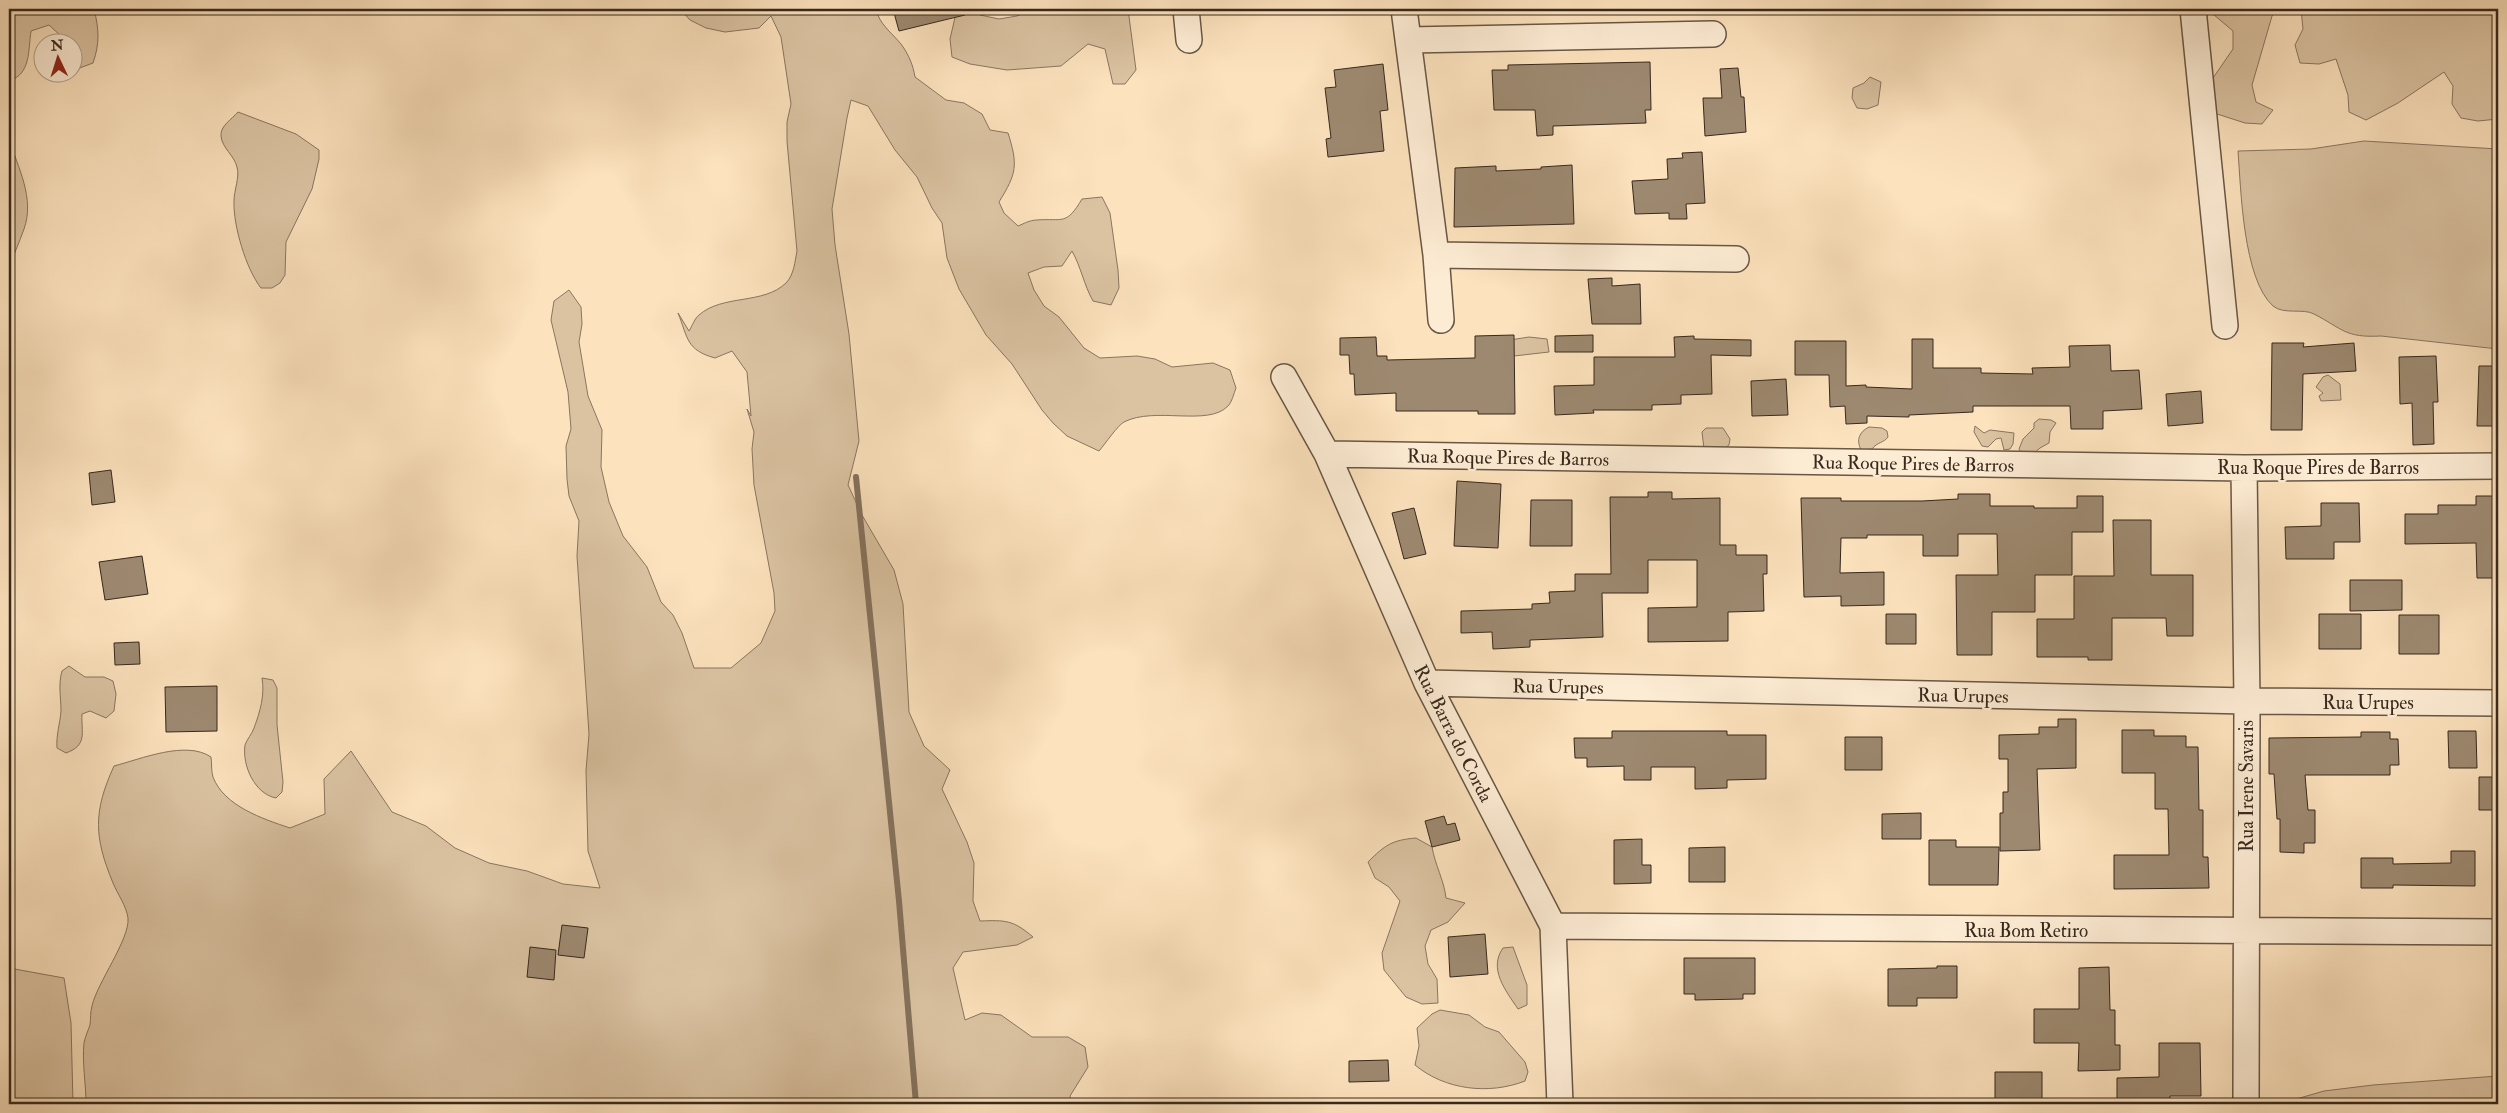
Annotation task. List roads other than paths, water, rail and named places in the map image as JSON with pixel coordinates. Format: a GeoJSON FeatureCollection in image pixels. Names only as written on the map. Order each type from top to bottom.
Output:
{"type":"FeatureCollection","features":[{"type":"Feature","properties":{"kind":"street"},"geometry":{"type":"LineString","coordinates":[[1186,9],[1189,40]]}},
{"type":"Feature","properties":{"kind":"street"},"geometry":{"type":"LineString","coordinates":[[1404,9],[1436,256],[1441,320]]}},
{"type":"Feature","properties":{"kind":"street"},"geometry":{"type":"LineString","coordinates":[[2194,9],[2225,326]]}},
{"type":"Feature","properties":{"kind":"street"},"geometry":{"type":"LineString","coordinates":[[1408,40],[1713,34]]}},
{"type":"Feature","properties":{"kind":"street"},"geometry":{"type":"LineString","coordinates":[[1436,256],[1736,259]]}},
{"type":"Feature","properties":{"kind":"street","name":"Rua Barra do Corda"},"geometry":{"type":"LineString","coordinates":[[1284,377],[1327,454],[1427,683],[1553,926],[1560,1104]]}},
{"type":"Feature","properties":{"kind":"street","name":"Rua Roque Pires de Barros"},"geometry":{"type":"LineString","coordinates":[[1327,454],[2244,468],[2498,466]]}},
{"type":"Feature","properties":{"kind":"street","name":"Rua Irene Savaris"},"geometry":{"type":"LineString","coordinates":[[2244,468],[2247,701],[2246,1104]]}},
{"type":"Feature","properties":{"kind":"street","name":"Rua Urupes"},"geometry":{"type":"LineString","coordinates":[[1427,683],[2247,701],[2498,703]]}},
{"type":"Feature","properties":{"kind":"street","name":"Rua Bom Retiro"},"geometry":{"type":"LineString","coordinates":[[1553,926],[2498,932]]}},
{"type":"Feature","properties":{"kind":"waterway"},"geometry":{"type":"LineString","coordinates":[[856,477],[899,901],[916,1104]]}}]}
